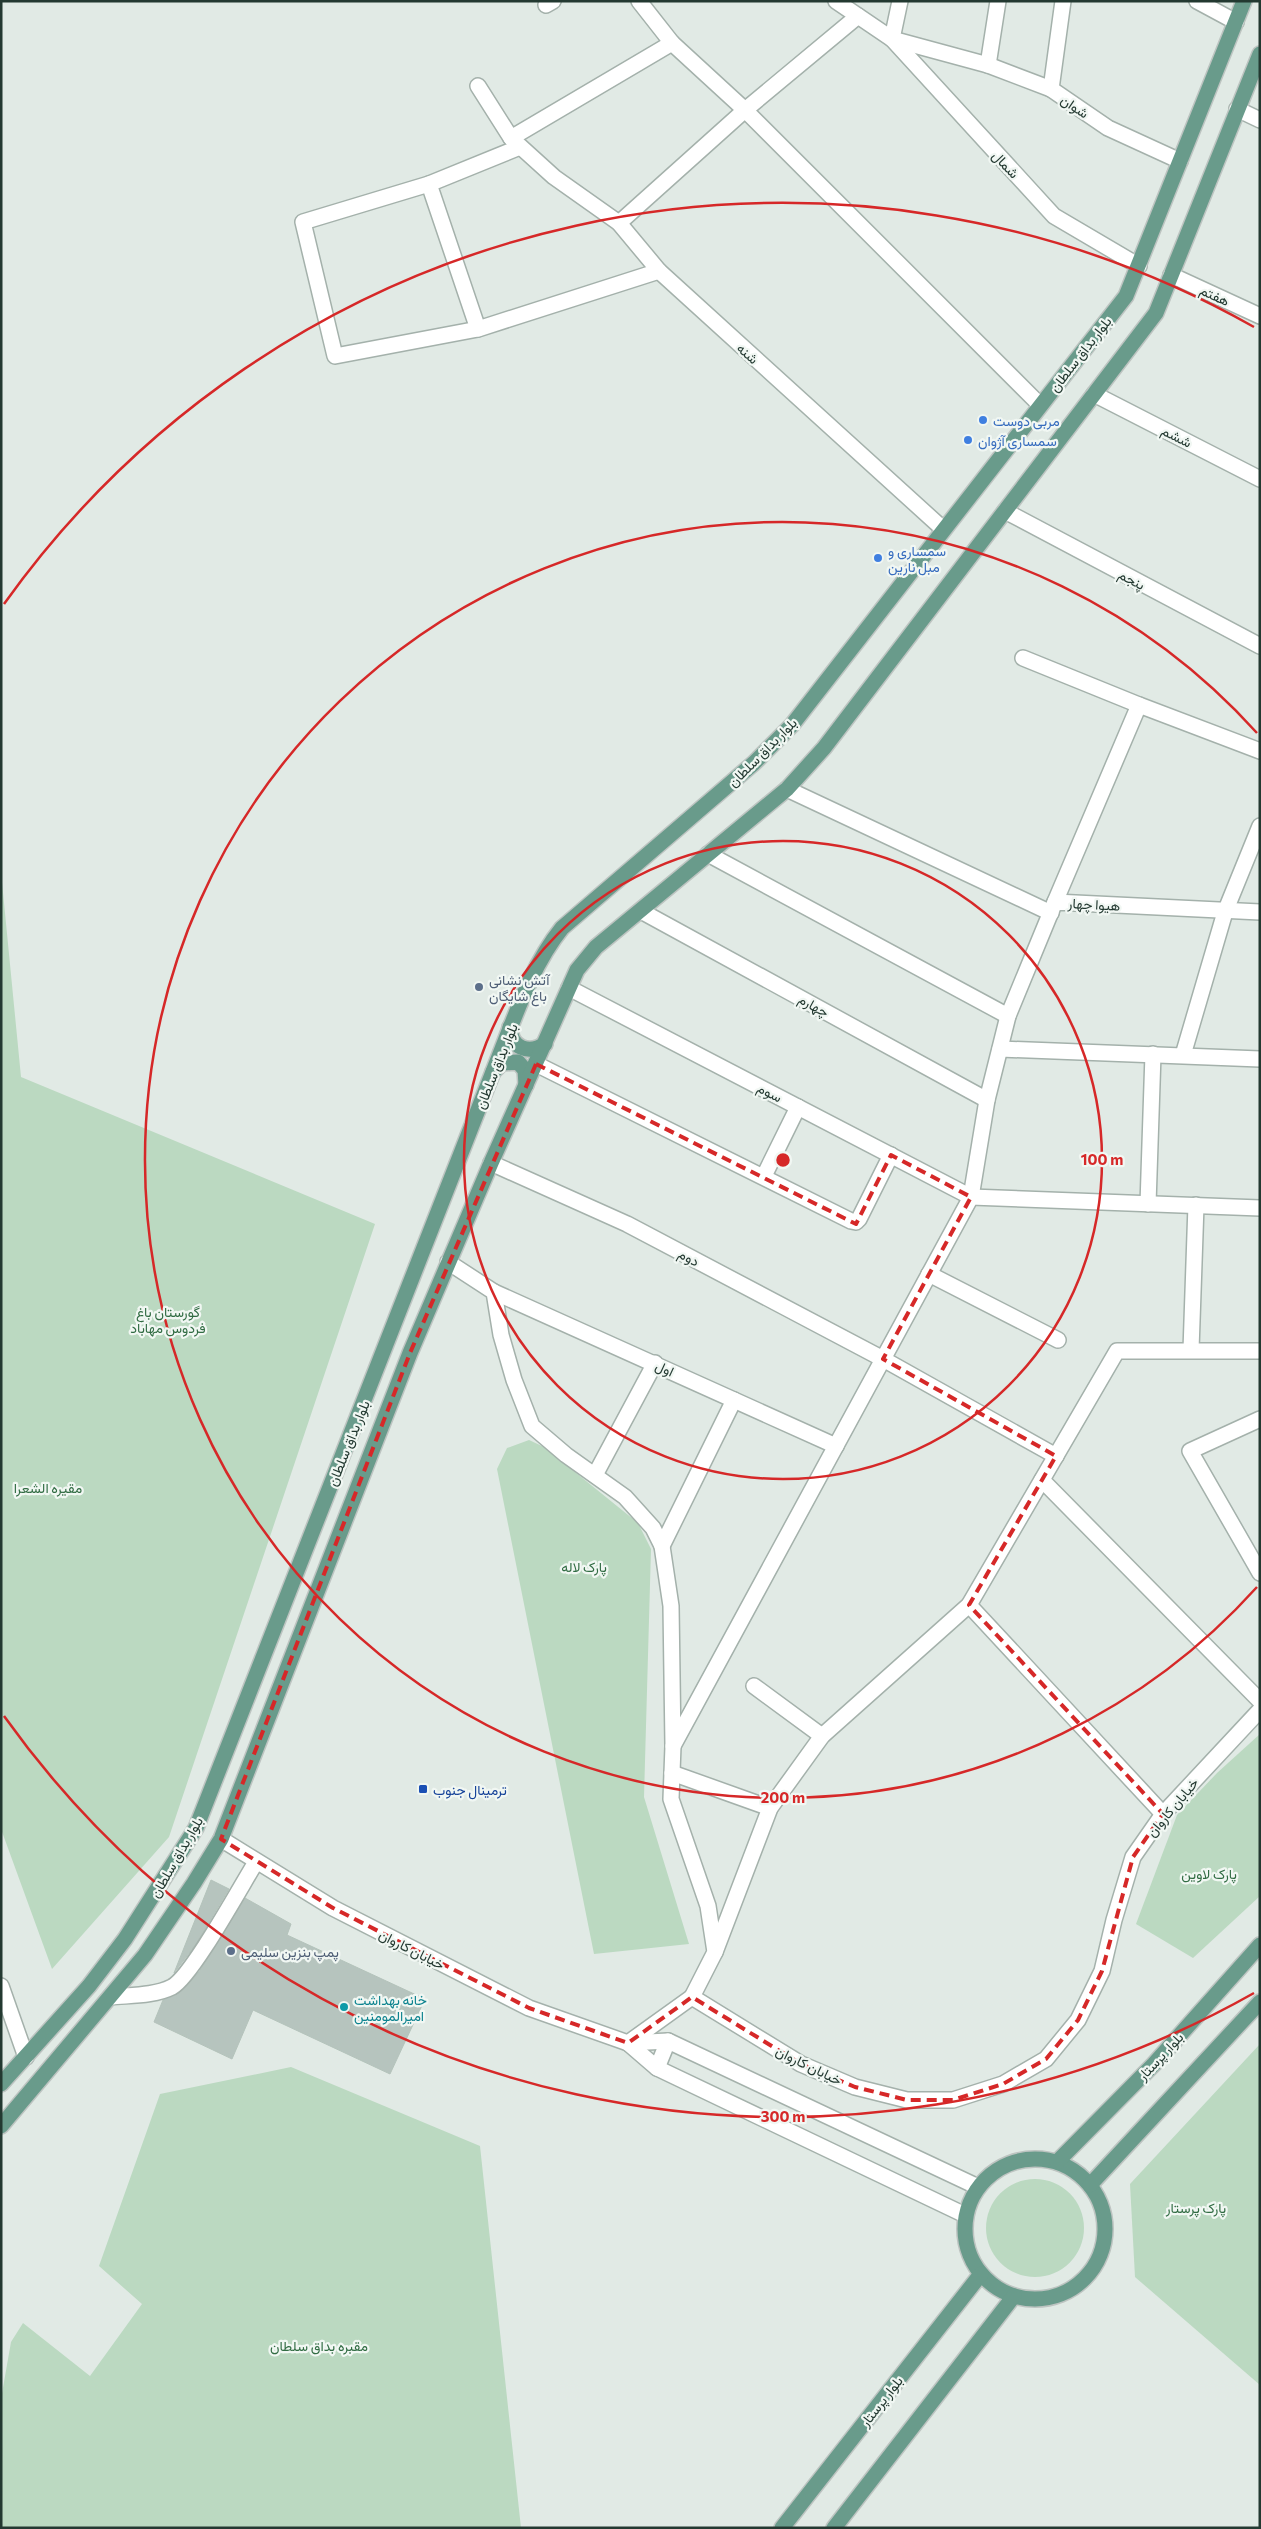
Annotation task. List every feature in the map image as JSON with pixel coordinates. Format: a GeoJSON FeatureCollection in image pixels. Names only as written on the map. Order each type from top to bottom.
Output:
{"type":"FeatureCollection","features":[{"type":"Feature","properties":{"kind":"main road","name":"بلوار بداق سلطان"},"geometry":{"type":"LineString","coordinates":[[1,2084],[89,1986],[125,1939],[196,1828],[510,1027],[539,962],[562,928],[775,743],[792,725],[1126,296],[1244,1]]}},
{"type":"Feature","properties":{"kind":"main road","name":"بلوار بداق سلطان"},"geometry":{"type":"LineString","coordinates":[[1,2126],[145,1955],[194,1883],[221,1839],[410,1353],[491,1163],[569,988],[585,958],[787,789],[824,748],[1156,313],[1260,54]]}},
{"type":"Feature","properties":{"kind":"main road"},"geometry":{"type":"LineString","coordinates":[[510,1027],[512,1040],[522,1048],[534,1050],[545,1044]]}},
{"type":"Feature","properties":{"kind":"main road"},"geometry":{"type":"LineString","coordinates":[[492,1074],[502,1063],[518,1062],[525,1070],[526,1085]]}},
{"type":"Feature","properties":{"kind":"main road","name":"بلوار پرستار"},"geometry":{"type":"LineString","coordinates":[[1057,2162],[1154,2064],[1260,1945]]}},
{"type":"Feature","properties":{"kind":"main road"},"geometry":{"type":"LineString","coordinates":[[1090,2186],[1260,2002]]}},
{"type":"Feature","properties":{"kind":"main road"},"geometry":{"type":"LineString","coordinates":[[1035,2158],[1057,2162],[1075,2172],[1090,2186],[1101,2205],[1105,2227],[1103,2249],[1093,2269],[1078,2285],[1058,2295],[1036,2299],[1014,2296],[996,2287],[981,2274],[966,2246],[965,2215],[978,2187],[994,2171],[1013,2162],[1035,2158]]}},
{"type":"Feature","properties":{"kind":"main road","name":"بلوار پرستار"},"geometry":{"type":"LineString","coordinates":[[782,2528],[981,2274]]}},
{"type":"Feature","properties":{"kind":"main road"},"geometry":{"type":"LineString","coordinates":[[834,2528],[1014,2296]]}},
{"type":"Feature","properties":{"kind":"street"},"geometry":{"type":"LineString","coordinates":[[640,1],[672,43],[745,110],[1040,405]]}},
{"type":"Feature","properties":{"kind":"street"},"geometry":{"type":"LineString","coordinates":[[836,1],[892,39],[988,65],[1051,89]]}},
{"type":"Feature","properties":{"kind":"street"},"geometry":{"type":"LineString","coordinates":[[892,39],[900,1]]}},
{"type":"Feature","properties":{"kind":"street"},"geometry":{"type":"LineString","coordinates":[[988,65],[998,1]]}},
{"type":"Feature","properties":{"kind":"street","name":"شوان"},"geometry":{"type":"LineString","coordinates":[[1063,1],[1051,89],[1108,128],[1180,160]]}},
{"type":"Feature","properties":{"kind":"street"},"geometry":{"type":"LineString","coordinates":[[1197,1],[1236,22]]}},
{"type":"Feature","properties":{"kind":"street"},"geometry":{"type":"LineString","coordinates":[[619,224],[745,110],[858,16]]}},
{"type":"Feature","properties":{"kind":"street","name":"شمال"},"geometry":{"type":"LineString","coordinates":[[892,39],[1054,216],[1139,266]]}},
{"type":"Feature","properties":{"kind":"street"},"geometry":{"type":"LineString","coordinates":[[659,271],[478,329],[335,356],[302,222],[428,184],[516,142],[672,43]]}},
{"type":"Feature","properties":{"kind":"street","name":"شنه"},"geometry":{"type":"LineString","coordinates":[[478,86],[516,142],[554,177],[619,224],[659,271],[943,530]]}},
{"type":"Feature","properties":{"kind":"street"},"geometry":{"type":"LineString","coordinates":[[1237,109],[1260,120]]}},
{"type":"Feature","properties":{"kind":"street"},"geometry":{"type":"LineString","coordinates":[[428,184],[478,329]]}},
{"type":"Feature","properties":{"kind":"street","name":"هفتم"},"geometry":{"type":"LineString","coordinates":[[1171,275],[1260,316]]}},
{"type":"Feature","properties":{"kind":"street","name":"ششم"},"geometry":{"type":"LineString","coordinates":[[1094,394],[1260,479]]}},
{"type":"Feature","properties":{"kind":"street","name":"پنجم"},"geometry":{"type":"LineString","coordinates":[[1005,511],[1260,646]]}},
{"type":"Feature","properties":{"kind":"street"},"geometry":{"type":"LineString","coordinates":[[1023,658],[1260,751]]}},
{"type":"Feature","properties":{"kind":"street"},"geometry":{"type":"LineString","coordinates":[[787,789],[1053,908],[1139,705]]}},
{"type":"Feature","properties":{"kind":"street"},"geometry":{"type":"LineString","coordinates":[[1183,1055],[1225,912],[1260,826]]}},
{"type":"Feature","properties":{"kind":"street"},"geometry":{"type":"LineString","coordinates":[[708,854],[1008,1016]]}},
{"type":"Feature","properties":{"kind":"street","name":"هیوا چهار"},"geometry":{"type":"LineString","coordinates":[[673,1746],[971,1197],[987,1100],[1008,1016],[1053,908],[1260,912]]}},
{"type":"Feature","properties":{"kind":"street","name":"چهارم"},"geometry":{"type":"LineString","coordinates":[[641,911],[987,1100]]}},
{"type":"Feature","properties":{"kind":"street","name":"سوم"},"geometry":{"type":"LineString","coordinates":[[569,988],[971,1197]]}},
{"type":"Feature","properties":{"kind":"street"},"geometry":{"type":"LineString","coordinates":[[1000,1049],[1260,1059]]}},
{"type":"Feature","properties":{"kind":"street"},"geometry":{"type":"LineString","coordinates":[[1148,1204],[1153,1054]]}},
{"type":"Feature","properties":{"kind":"street"},"geometry":{"type":"LineString","coordinates":[[536,1064],[856,1222],[891,1155]]}},
{"type":"Feature","properties":{"kind":"street"},"geometry":{"type":"LineString","coordinates":[[764,1176],[798,1107]]}},
{"type":"Feature","properties":{"kind":"street","name":"دوم"},"geometry":{"type":"LineString","coordinates":[[491,1163],[627,1224],[883,1359],[1056,1456]]}},
{"type":"Feature","properties":{"kind":"street"},"geometry":{"type":"LineString","coordinates":[[971,1197],[1260,1208]]}},
{"type":"Feature","properties":{"kind":"street"},"geometry":{"type":"LineString","coordinates":[[1191,1350],[1196,1206]]}},
{"type":"Feature","properties":{"kind":"street","name":"اول"},"geometry":{"type":"LineString","coordinates":[[448,1262],[494,1292],[836,1446]]}},
{"type":"Feature","properties":{"kind":"street"},"geometry":{"type":"LineString","coordinates":[[929,1274],[1058,1340]]}},
{"type":"Feature","properties":{"kind":"street"},"geometry":{"type":"LineString","coordinates":[[494,1292],[500,1334],[514,1380],[532,1426],[566,1455],[626,1497],[654,1528],[662,1546],[671,1606],[673,1746],[671,1799],[708,1906],[715,1952]]}},
{"type":"Feature","properties":{"kind":"street"},"geometry":{"type":"LineString","coordinates":[[628,2043],[692,1997],[715,1952],[770,1808],[822,1736],[969,1605],[1117,1351],[1191,1350],[1260,1352]]}},
{"type":"Feature","properties":{"kind":"street"},"geometry":{"type":"LineString","coordinates":[[595,1475],[654,1363]]}},
{"type":"Feature","properties":{"kind":"street"},"geometry":{"type":"LineString","coordinates":[[662,1546],[734,1400]]}},
{"type":"Feature","properties":{"kind":"street"},"geometry":{"type":"LineString","coordinates":[[1260,1419],[1190,1451],[1260,1573]]}},
{"type":"Feature","properties":{"kind":"street"},"geometry":{"type":"LineString","coordinates":[[1042,1480],[1260,1701]]}},
{"type":"Feature","properties":{"kind":"street"},"geometry":{"type":"LineString","coordinates":[[969,1605],[1163,1814]]}},
{"type":"Feature","properties":{"kind":"street"},"geometry":{"type":"LineString","coordinates":[[754,1686],[822,1736]]}},
{"type":"Feature","properties":{"kind":"street","name":"خیابان کاروان"},"geometry":{"type":"LineString","coordinates":[[692,1997],[801,2064],[855,2087],[907,2100],[953,2100],[1004,2084],[1046,2059],[1078,2020],[1102,1971],[1114,1920],[1133,1857],[1163,1814],[1260,1710]]}},
{"type":"Feature","properties":{"kind":"street"},"geometry":{"type":"LineString","coordinates":[[672,1773],[770,1808]]}},
{"type":"Feature","properties":{"kind":"street","name":"خیابان کاروان"},"geometry":{"type":"LineString","coordinates":[[221,1839],[333,1908],[528,2008],[628,2043]]}},
{"type":"Feature","properties":{"kind":"street"},"geometry":{"type":"LineString","coordinates":[[111,1997],[159,1992],[179,1982],[197,1957],[256,1862]]}},
{"type":"Feature","properties":{"kind":"street"},"geometry":{"type":"LineString","coordinates":[[1,1986],[26,2057]]}},
{"type":"Feature","properties":{"kind":"street"},"geometry":{"type":"LineString","coordinates":[[628,2043],[668,2041],[978,2187]]}},
{"type":"Feature","properties":{"kind":"street"},"geometry":{"type":"LineString","coordinates":[[657,2068],[668,2041]]}},
{"type":"Feature","properties":{"kind":"street"},"geometry":{"type":"LineString","coordinates":[[628,2043],[657,2068],[965,2215]]}},
{"type":"Feature","properties":{"kind":"highlighted area"},"geometry":{"type":"Polygon","coordinates":[[[536,1064],[856,1224],[891,1155],[971,1197],[883,1359],[1056,1456],[969,1605],[1163,1814],[1133,1857],[1102,1971],[1078,2020],[1046,2059],[1003,2084],[953,2100],[907,2100],[855,2087],[801,2064],[692,1997],[628,2043],[529,2008],[333,1908],[221,1839],[410,1353],[536,1064]]]}},
{"type":"Feature","properties":{"kind":"green space","name":"گورستان باغ فردوس مهاباد"},"geometry":{"type":"Polygon","coordinates":[[[1,872],[21,1077],[375,1224],[169,1837],[52,1969],[1,1829],[1,872]]]}},
{"type":"Feature","properties":{"kind":"green space","name":"پارک لاله"},"geometry":{"type":"Polygon","coordinates":[[[529,1440],[544,1447],[638,1523],[651,1549],[644,1797],[689,1944],[594,1954],[497,1469],[507,1448],[529,1440]]]}},
{"type":"Feature","properties":{"kind":"green space","name":"پارک لاوین"},"geometry":{"type":"Polygon","coordinates":[[[1260,1734],[1260,1896],[1193,1958],[1136,1924],[1177,1815],[1217,1773],[1260,1734]]]}},
{"type":"Feature","properties":{"kind":"green space","name":"پارک پرستار"},"geometry":{"type":"Polygon","coordinates":[[[1260,2044],[1260,2385],[1135,2277],[1130,2184],[1260,2044]]]}},
{"type":"Feature","properties":{"kind":"green space","name":"مقبره بداق سلطان"},"geometry":{"type":"Polygon","coordinates":[[[291,2067],[480,2146],[521,2528],[1,2528],[1,2399],[11,2342],[23,2323],[90,2376],[142,2304],[99,2266],[160,2094],[291,2067]]]}},
{"type":"Feature","properties":{"kind":"green space"},"geometry":{"type":"Polygon","coordinates":[[[1035,2179],[1054,2183],[1070,2193],[1080,2209],[1084,2228],[1080,2247],[1070,2263],[1054,2273],[1035,2277],[1016,2273],[1000,2263],[990,2247],[986,2228],[990,2209],[1000,2193],[1016,2183],[1035,2179]]]}},
{"type":"Feature","properties":{"kind":"building"},"geometry":{"type":"Polygon","coordinates":[[[211,1880],[229,1889],[196,1944],[174,1973],[211,1880]]]}},
{"type":"Feature","properties":{"kind":"building"},"geometry":{"type":"Polygon","coordinates":[[[245,1898],[291,1924],[287,1935],[425,1999],[390,2074],[253,2010],[232,2059],[154,2022],[163,2000],[178,1994],[199,1972],[245,1898]]]}},
{"type":"Feature","properties":{"kind":"place","name":"مربی دوست"},"geometry":{"type":"Point","coordinates":[983,420]}},
{"type":"Feature","properties":{"kind":"place","name":"سمساری آژوان"},"geometry":{"type":"Point","coordinates":[968,440]}},
{"type":"Feature","properties":{"kind":"place","name":"سمساری و مبل نارین"},"geometry":{"type":"Point","coordinates":[878,558]}},
{"type":"Feature","properties":{"kind":"place","name":"آتش نشانی باغ شایگان"},"geometry":{"type":"Point","coordinates":[479,987]}},
{"type":"Feature","properties":{"kind":"place","name":"ترمینال جنوب"},"geometry":{"type":"Point","coordinates":[423,1789]}},
{"type":"Feature","properties":{"kind":"place","name":"پمپ بنزین سلیمی"},"geometry":{"type":"Point","coordinates":[231,1951]}},
{"type":"Feature","properties":{"kind":"place","name":"خانه بهداشت امیرالمومنین"},"geometry":{"type":"Point","coordinates":[344,2007]}},
{"type":"Feature","properties":{"kind":"park label","name":"مقیره الشعرا"},"geometry":{"type":"Point","coordinates":[48,1487]}}]}
